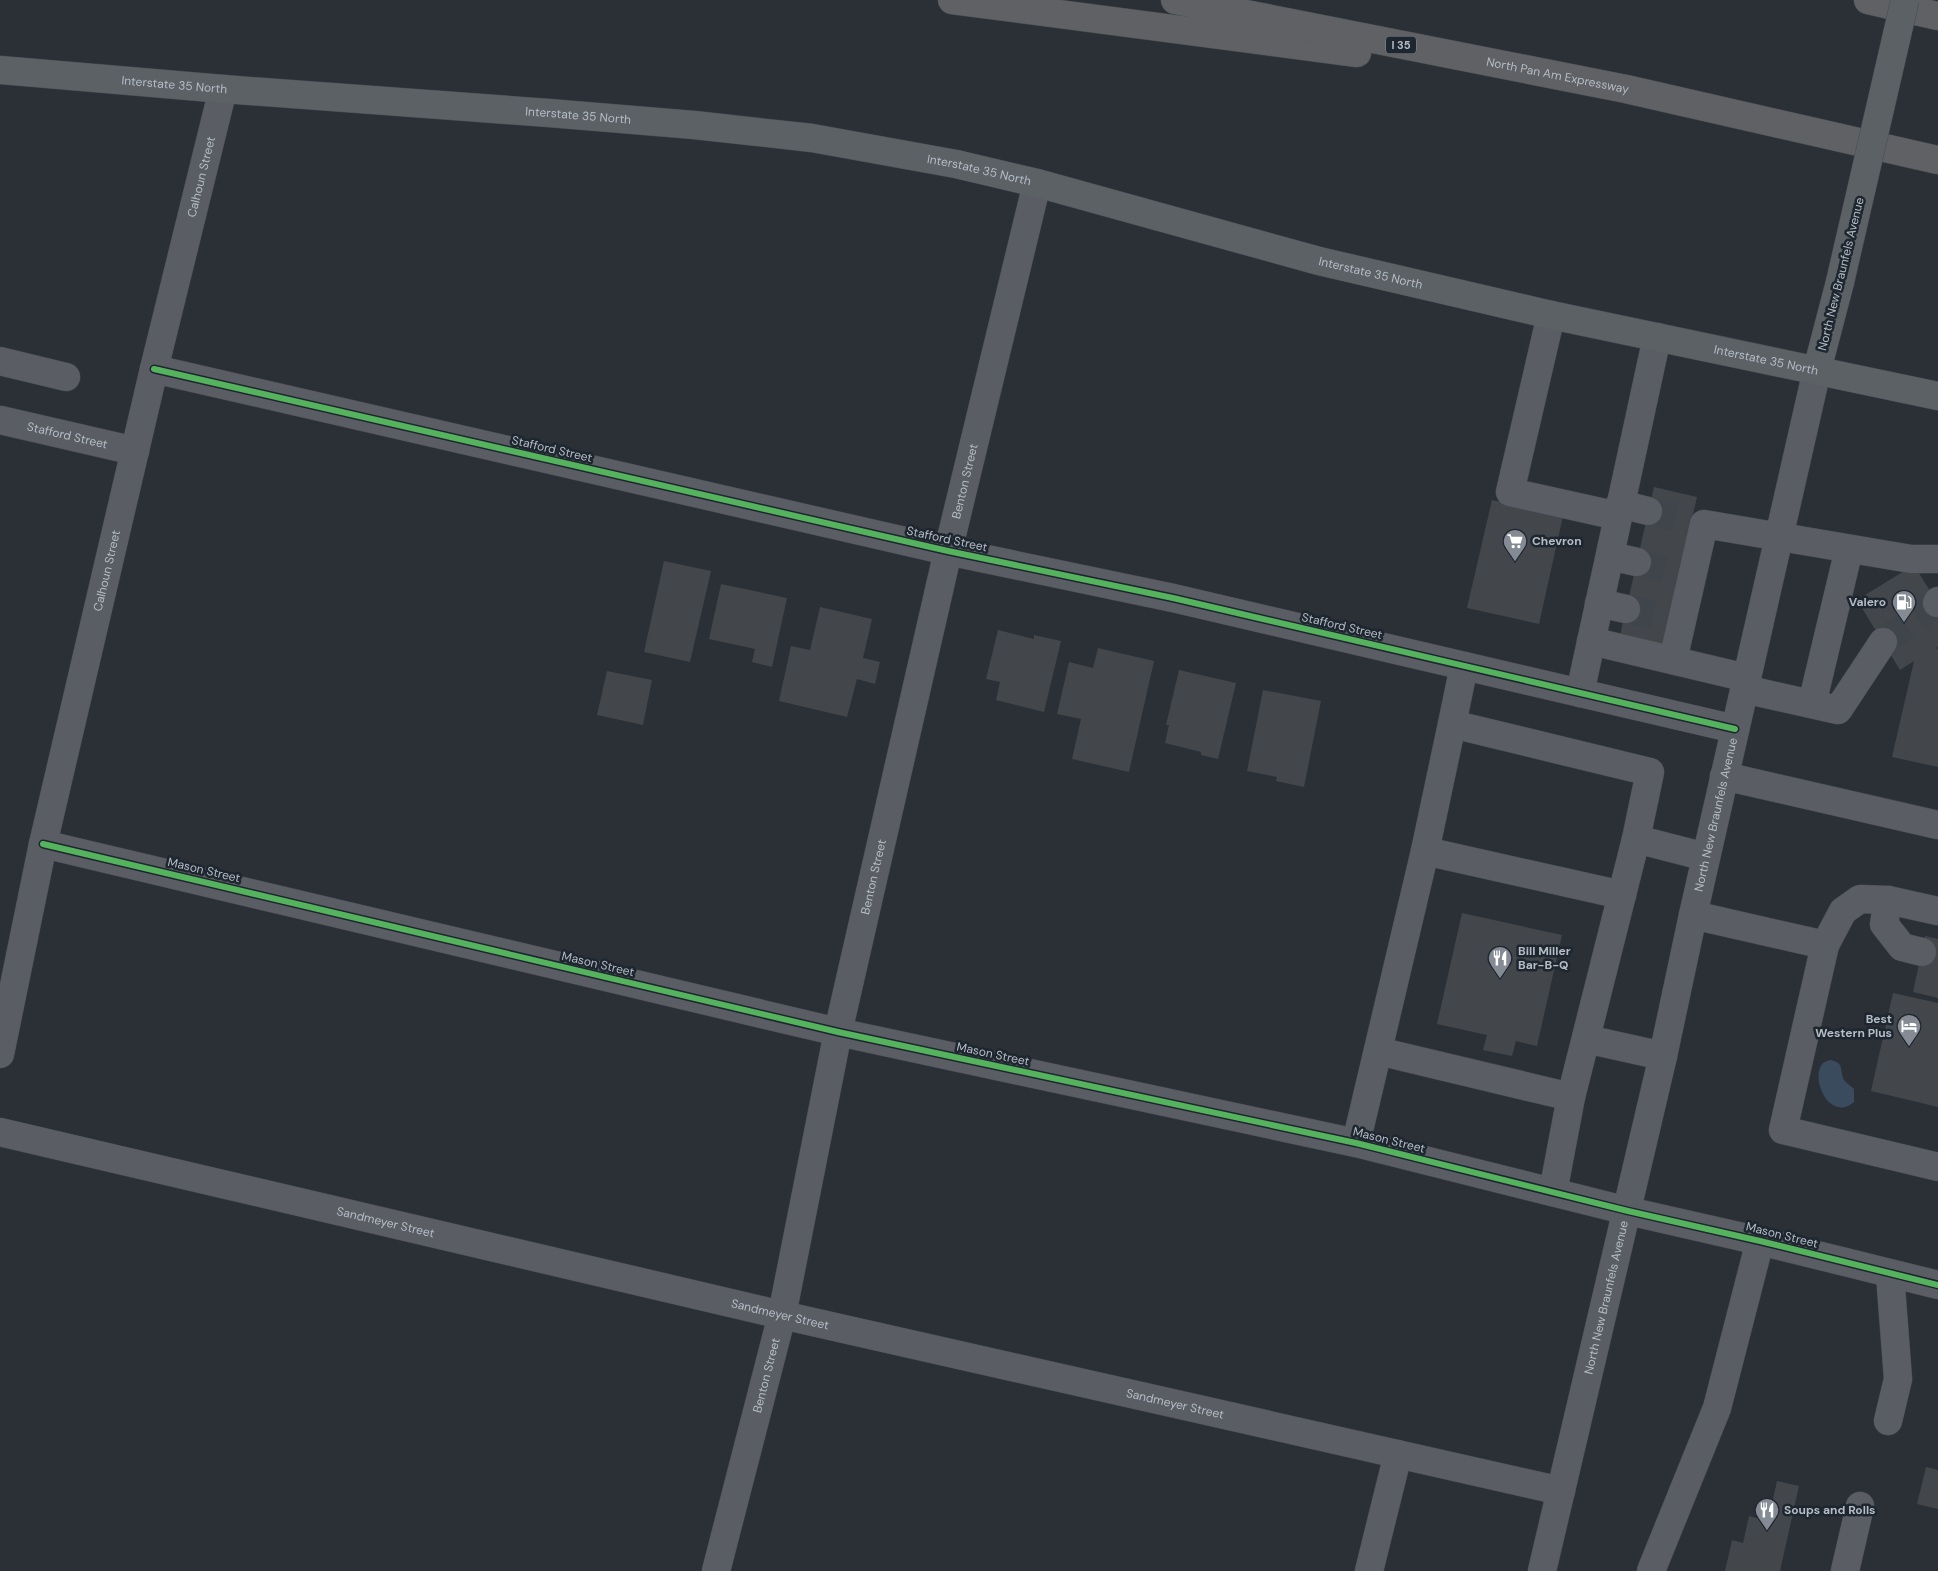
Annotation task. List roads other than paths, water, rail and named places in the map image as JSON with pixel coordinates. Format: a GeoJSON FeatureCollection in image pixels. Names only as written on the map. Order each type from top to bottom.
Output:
{"type":"FeatureCollection","features":[{"type":"Feature","properties":{"kind":"highway"},"geometry":{"type":"LineString","coordinates":[[952,0],[1626,89]]}},
{"type":"Feature","properties":{"kind":"highway","name":"North Pan Am Expressway"},"geometry":{"type":"LineString","coordinates":[[1175,0],[1626,89],[1938,160]]}},
{"type":"Feature","properties":{"kind":"highway"},"geometry":{"type":"LineString","coordinates":[[1868,0],[1938,16]]}},
{"type":"Feature","properties":{"kind":"main road","name":"North New Braunfels Avenue"},"geometry":{"type":"LineString","coordinates":[[1817,370],[1840,282],[1905,0]]}},
{"type":"Feature","properties":{"kind":"main road","name":"Interstate 35 North"},"geometry":{"type":"LineString","coordinates":[[0,70],[223,89],[549,112],[812,138],[956,164],[1037,183],[1320,261],[1550,315],[1938,396]]}},
{"type":"Feature","properties":{"kind":"street","name":"Calhoun Street"},"geometry":{"type":"LineString","coordinates":[[2,1036],[43,844],[154,369],[223,89]]}},
{"type":"Feature","properties":{"kind":"street","name":"Benton Street"},"geometry":{"type":"LineString","coordinates":[[716,1571],[782,1315],[838,1032],[948,551],[1037,183]]}},
{"type":"Feature","properties":{"kind":"street"},"geometry":{"type":"LineString","coordinates":[[1550,315],[1510,492],[1619,510],[1648,511]]}},
{"type":"Feature","properties":{"kind":"street"},"geometry":{"type":"LineString","coordinates":[[1580,693],[1657,337]]}},
{"type":"Feature","properties":{"kind":"street"},"geometry":{"type":"LineString","coordinates":[[0,362],[66,377]]}},
{"type":"Feature","properties":{"kind":"street","name":"Stafford Street"},"geometry":{"type":"LineString","coordinates":[[154,369],[948,551],[1173,598],[1735,729]]}},
{"type":"Feature","properties":{"kind":"street","name":"North New Braunfels Avenue"},"geometry":{"type":"LineString","coordinates":[[1542,1571],[1628,1211],[1724,776],[1817,370]]}},
{"type":"Feature","properties":{"kind":"street","name":"Stafford Street"},"geometry":{"type":"LineString","coordinates":[[0,420],[135,451]]}},
{"type":"Feature","properties":{"kind":"street"},"geometry":{"type":"LineString","coordinates":[[1673,660],[1675,619],[1697,522],[1780,538],[1911,559],[1938,559]]}},
{"type":"Feature","properties":{"kind":"street"},"geometry":{"type":"LineString","coordinates":[[1812,704],[1850,549]]}},
{"type":"Feature","properties":{"kind":"street"},"geometry":{"type":"LineString","coordinates":[[1610,556],[1637,562]]}},
{"type":"Feature","properties":{"kind":"street"},"geometry":{"type":"LineString","coordinates":[[1599,603],[1626,609]]}},
{"type":"Feature","properties":{"kind":"street"},"geometry":{"type":"LineString","coordinates":[[1591,641],[1673,660],[1745,684],[1838,710],[1883,642]]}},
{"type":"Feature","properties":{"kind":"street"},"geometry":{"type":"LineString","coordinates":[[1356,1143],[1425,851],[1464,666]]}},
{"type":"Feature","properties":{"kind":"street"},"geometry":{"type":"LineString","coordinates":[[1452,724],[1650,772],[1636,839],[1571,1097],[1553,1192]]}},
{"type":"Feature","properties":{"kind":"street"},"geometry":{"type":"LineString","coordinates":[[1724,776],[1938,826]]}},
{"type":"Feature","properties":{"kind":"street"},"geometry":{"type":"LineString","coordinates":[[1636,839],[1706,857]]}},
{"type":"Feature","properties":{"kind":"street","name":"Mason Street"},"geometry":{"type":"LineString","coordinates":[[43,844],[838,1032],[1356,1143],[1628,1211],[1938,1285]]}},
{"type":"Feature","properties":{"kind":"street"},"geometry":{"type":"LineString","coordinates":[[1425,851],[1622,895]]}},
{"type":"Feature","properties":{"kind":"street"},"geometry":{"type":"LineString","coordinates":[[1938,911],[1888,900],[1860,899],[1843,911],[1825,945],[1783,1130],[1938,1167]]}},
{"type":"Feature","properties":{"kind":"street"},"geometry":{"type":"LineString","coordinates":[[1888,900],[1884,924],[1902,947],[1922,952]]}},
{"type":"Feature","properties":{"kind":"street"},"geometry":{"type":"LineString","coordinates":[[1693,915],[1825,945]]}},
{"type":"Feature","properties":{"kind":"street"},"geometry":{"type":"LineString","coordinates":[[1586,1038],[1663,1056]]}},
{"type":"Feature","properties":{"kind":"street"},"geometry":{"type":"LineString","coordinates":[[1378,1051],[1571,1097]]}},
{"type":"Feature","properties":{"kind":"street","name":"Sandmeyer Street"},"geometry":{"type":"LineString","coordinates":[[0,1132],[782,1315],[1561,1491]]}},
{"type":"Feature","properties":{"kind":"street"},"geometry":{"type":"LineString","coordinates":[[1651,1571],[1717,1408],[1760,1241]]}},
{"type":"Feature","properties":{"kind":"street"},"geometry":{"type":"LineString","coordinates":[[1888,1421],[1898,1379],[1890,1274]]}},
{"type":"Feature","properties":{"kind":"street"},"geometry":{"type":"LineString","coordinates":[[1369,1571],[1398,1454]]}},
{"type":"Feature","properties":{"kind":"street"},"geometry":{"type":"LineString","coordinates":[[1846,1571],[1860,1506]]}},
{"type":"Feature","properties":{"kind":"water"},"geometry":{"type":"Polygon","coordinates":[[[1830,1060],[1840,1065],[1844,1080],[1854,1089],[1854,1102],[1845,1107],[1837,1107],[1830,1103],[1820,1087],[1819,1070],[1823,1063],[1830,1060]]]}},
{"type":"Feature","properties":{"kind":"tunnel"},"geometry":{"type":"LineString","coordinates":[[1648,511],[1691,521]]}},
{"type":"Feature","properties":{"kind":"tunnel"},"geometry":{"type":"LineString","coordinates":[[1637,562],[1679,573]]}},
{"type":"Feature","properties":{"kind":"tunnel"},"geometry":{"type":"LineString","coordinates":[[1883,642],[1937,603]]}},
{"type":"Feature","properties":{"kind":"tunnel"},"geometry":{"type":"LineString","coordinates":[[1626,609],[1669,618]]}},
{"type":"Feature","properties":{"kind":"place","name":"Chevron"},"geometry":{"type":"Point","coordinates":[1515,562]}},
{"type":"Feature","properties":{"kind":"place","name":"Valero"},"geometry":{"type":"Point","coordinates":[1904,623]}},
{"type":"Feature","properties":{"kind":"place","name":"Bill Miller Bar-B-Q"},"geometry":{"type":"Point","coordinates":[1500,979]}},
{"type":"Feature","properties":{"kind":"place","name":"Best Western Plus"},"geometry":{"type":"Point","coordinates":[1909,1047]}},
{"type":"Feature","properties":{"kind":"place","name":"Soups and Rolls"},"geometry":{"type":"Point","coordinates":[1767,1531]}}]}
